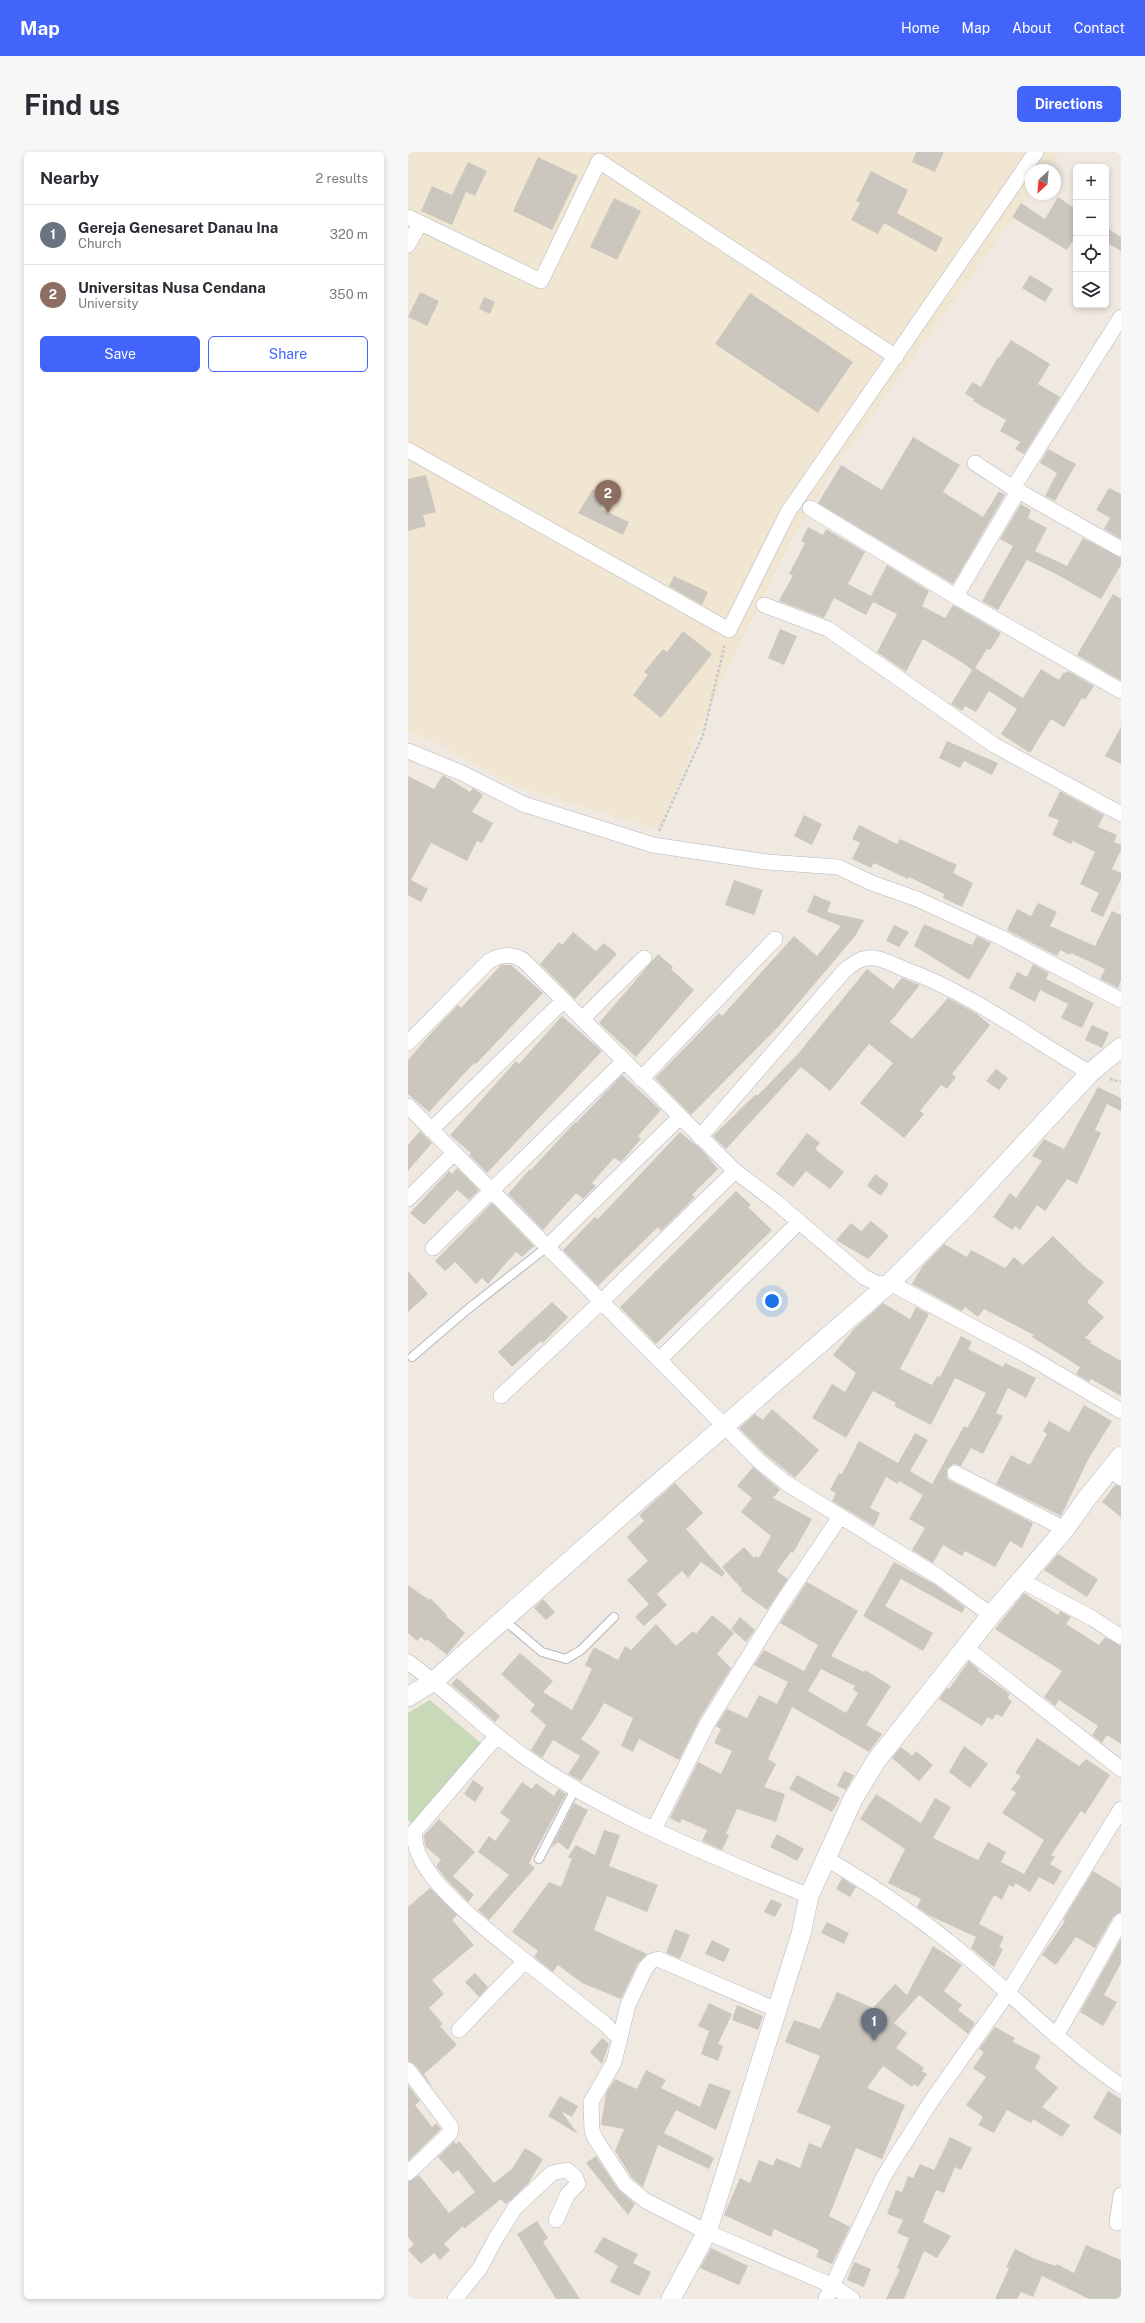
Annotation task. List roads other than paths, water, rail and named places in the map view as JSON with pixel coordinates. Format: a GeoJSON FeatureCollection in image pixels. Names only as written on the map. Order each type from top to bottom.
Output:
{"type":"FeatureCollection","features":[{"type":"Feature","properties":{"kind":"street"},"geometry":{"type":"LineString","coordinates":[[408,450],[729,630],[788,512],[1036,152]]}},
{"type":"Feature","properties":{"kind":"street"},"geometry":{"type":"LineString","coordinates":[[408,245],[414,220],[541,281],[601,157],[896,357]]}},
{"type":"Feature","properties":{"kind":"street"},"geometry":{"type":"LineString","coordinates":[[956,596],[1016,489],[1119,326]]}},
{"type":"Feature","properties":{"kind":"street"},"geometry":{"type":"LineString","coordinates":[[975,463],[1016,489],[1121,549]]}},
{"type":"Feature","properties":{"kind":"street"},"geometry":{"type":"LineString","coordinates":[[810,508],[956,596],[1121,691]]}},
{"type":"Feature","properties":{"kind":"street"},"geometry":{"type":"LineString","coordinates":[[764,605],[828,629],[994,745],[1121,814]]}},
{"type":"Feature","properties":{"kind":"street"},"geometry":{"type":"LineString","coordinates":[[408,751],[462,773],[523,804],[653,845],[767,862],[838,867],[872,883],[917,899],[1000,937],[1120,997]]}},
{"type":"Feature","properties":{"kind":"street"},"geometry":{"type":"LineString","coordinates":[[641,1078],[775,939]]}},
{"type":"Feature","properties":{"kind":"street"},"geometry":{"type":"LineString","coordinates":[[408,1043],[489,961],[499,956],[516,956],[523,960],[735,1171],[800,1222],[864,1277],[878,1284],[890,1283],[1026,1356],[1121,1411]]}},
{"type":"Feature","properties":{"kind":"street"},"geometry":{"type":"LineString","coordinates":[[582,1019],[644,958]]}},
{"type":"Feature","properties":{"kind":"street"},"geometry":{"type":"LineString","coordinates":[[700,1137],[845,970],[854,962],[864,959],[875,958],[926,976],[1090,1073]]}},
{"type":"Feature","properties":{"kind":"street"},"geometry":{"type":"LineString","coordinates":[[432,1130],[563,1001]]}},
{"type":"Feature","properties":{"kind":"street"},"geometry":{"type":"LineString","coordinates":[[408,1697],[434,1681],[890,1283],[962,1211],[1090,1073],[1121,1047]]}},
{"type":"Feature","properties":{"kind":"street"},"geometry":{"type":"LineString","coordinates":[[433,1248],[624,1061]]}},
{"type":"Feature","properties":{"kind":"street"},"geometry":{"type":"LineString","coordinates":[[408,1106],[764,1465],[786,1483],[939,1577],[991,1615]]}},
{"type":"Feature","properties":{"kind":"street"},"geometry":{"type":"LineString","coordinates":[[547,1247],[680,1117]]}},
{"type":"Feature","properties":{"kind":"street"},"geometry":{"type":"LineString","coordinates":[[408,1199],[454,1153]]}},
{"type":"Feature","properties":{"kind":"street"},"geometry":{"type":"LineString","coordinates":[[501,1396],[601,1302],[735,1171]]}},
{"type":"Feature","properties":{"kind":"street"},"geometry":{"type":"LineString","coordinates":[[659,1360],[800,1222]]}},
{"type":"Feature","properties":{"kind":"street"},"geometry":{"type":"LineString","coordinates":[[671,2299],[707,2232],[801,1934],[809,1896],[853,1799],[876,1761],[991,1615],[1065,1529],[1086,1498],[1117,1468]]}},
{"type":"Feature","properties":{"kind":"street"},"geometry":{"type":"LineString","coordinates":[[955,1473],[1065,1529]]}},
{"type":"Feature","properties":{"kind":"street"},"geometry":{"type":"LineString","coordinates":[[654,1830],[707,1724],[782,1603],[840,1517]]}},
{"type":"Feature","properties":{"kind":"street"},"geometry":{"type":"LineString","coordinates":[[1020,1580],[1092,1618],[1121,1637]]}},
{"type":"Feature","properties":{"kind":"street"},"geometry":{"type":"LineString","coordinates":[[966,1648],[1121,1769]]}},
{"type":"Feature","properties":{"kind":"street"},"geometry":{"type":"LineString","coordinates":[[408,1662],[434,1681],[496,1736],[575,1789],[654,1830],[809,1896]]}},
{"type":"Feature","properties":{"kind":"street"},"geometry":{"type":"LineString","coordinates":[[496,1736],[416,1831],[411,1843],[416,1862],[450,1904],[605,2024],[620,2039]]}},
{"type":"Feature","properties":{"kind":"street"},"geometry":{"type":"LineString","coordinates":[[830,2293],[883,2178],[932,2100],[1008,1994],[1121,1809]]}},
{"type":"Feature","properties":{"kind":"street"},"geometry":{"type":"LineString","coordinates":[[827,1859],[903,1906],[966,1957],[1056,2036],[1121,2086]]}},
{"type":"Feature","properties":{"kind":"street"},"geometry":{"type":"LineString","coordinates":[[1056,2036],[1121,1921]]}},
{"type":"Feature","properties":{"kind":"street"},"geometry":{"type":"LineString","coordinates":[[777,2010],[658,1959],[652,1961],[646,1967],[628,2005],[614,2062],[590,2102],[590,2117],[593,2134],[626,2184],[646,2201],[830,2293],[852,2299]]}},
{"type":"Feature","properties":{"kind":"street"},"geometry":{"type":"LineString","coordinates":[[459,2030],[525,1961]]}},
{"type":"Feature","properties":{"kind":"street"},"geometry":{"type":"LineString","coordinates":[[408,2070],[451,2127],[450,2133],[408,2173]]}},
{"type":"Feature","properties":{"kind":"street"},"geometry":{"type":"LineString","coordinates":[[455,2299],[480,2268],[496,2238],[515,2208],[552,2173],[567,2170],[576,2177],[578,2184],[568,2194],[556,2220]]}},
{"type":"Feature","properties":{"kind":"street"},"geometry":{"type":"LineString","coordinates":[[1117,2223],[1121,2195]]}},
{"type":"Feature","properties":{"kind":"lane"},"geometry":{"type":"LineString","coordinates":[[412,1357],[468,1309],[547,1247]]}},
{"type":"Feature","properties":{"kind":"lane"},"geometry":{"type":"LineString","coordinates":[[504,1620],[542,1652],[566,1659],[581,1650],[614,1617]]}},
{"type":"Feature","properties":{"kind":"lane"},"geometry":{"type":"LineString","coordinates":[[539,1859],[575,1789]]}},
{"type":"Feature","properties":{"kind":"place","name":"Universitas Nusa Cendana"},"geometry":{"type":"Point","coordinates":[608,513]}},
{"type":"Feature","properties":{"kind":"place","name":"Gereja Genesaret Danau Ina"},"geometry":{"type":"Point","coordinates":[874,2041]}}]}
